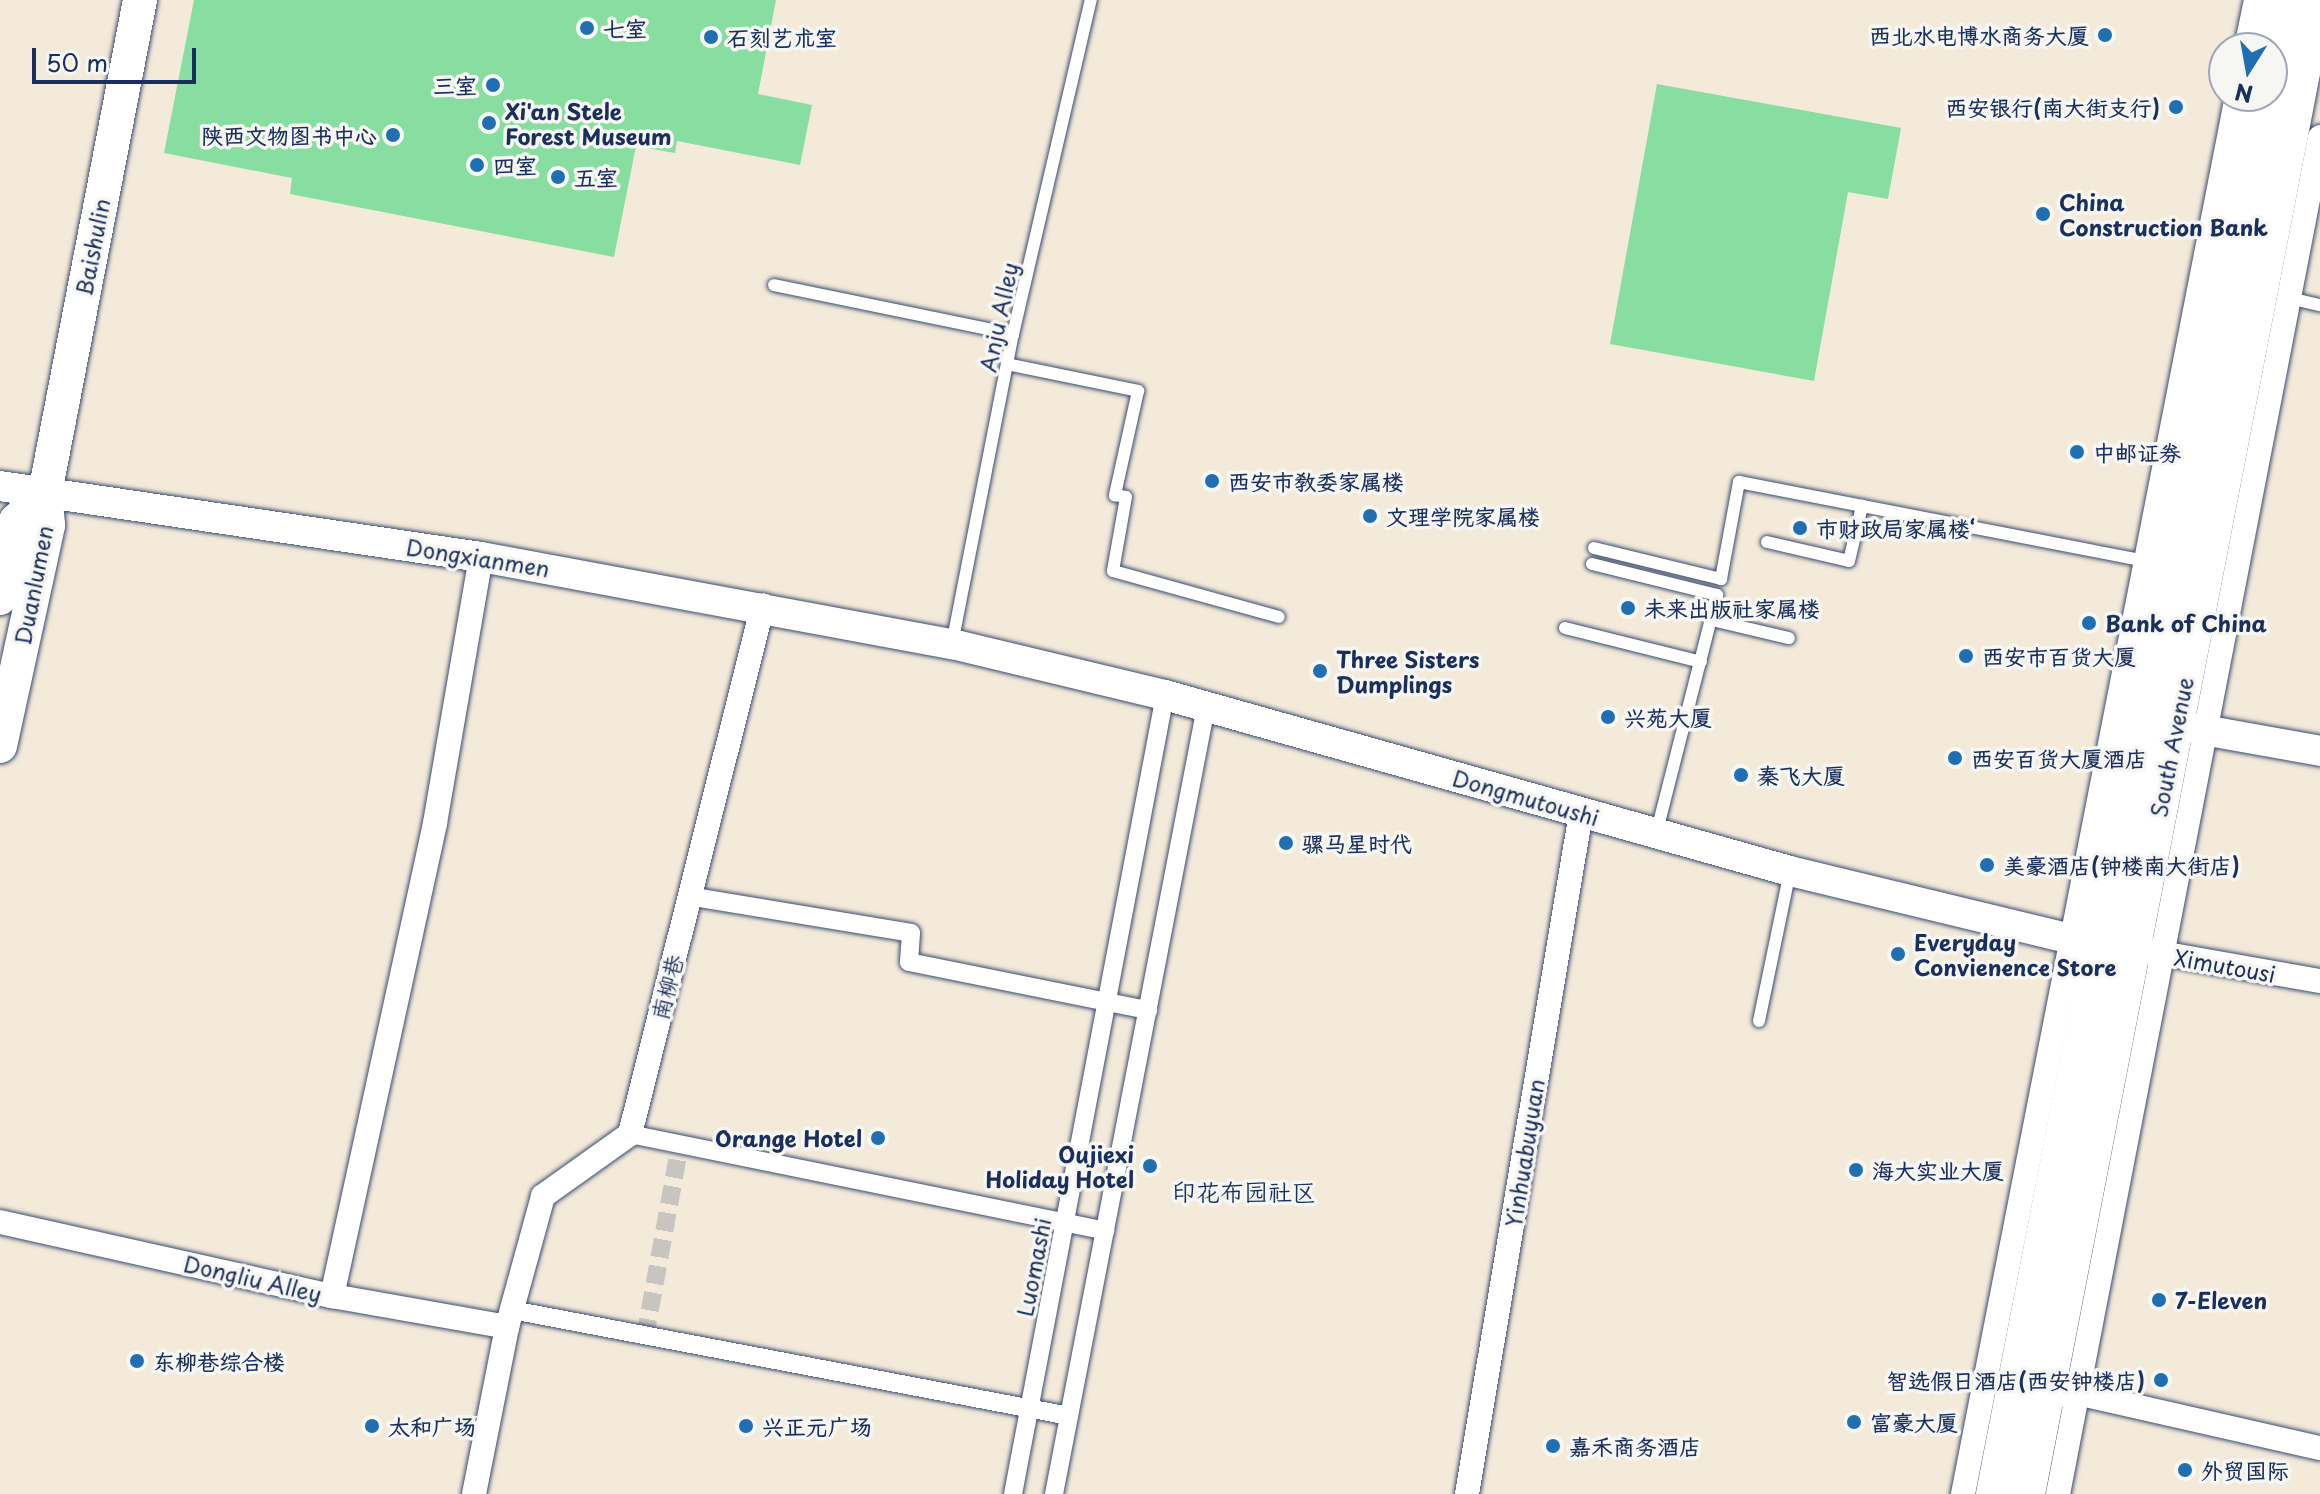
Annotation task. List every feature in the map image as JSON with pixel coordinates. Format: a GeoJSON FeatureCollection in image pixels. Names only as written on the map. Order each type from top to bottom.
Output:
{"type":"FeatureCollection","features":[{"type":"Feature","properties":{"kind":"main road","name":"Baishulin"},"geometry":{"type":"LineString","coordinates":[[45,493],[140,0]]}},
{"type":"Feature","properties":{"kind":"main road"},"geometry":{"type":"LineString","coordinates":[[2279,32],[2285,0]]}},
{"type":"Feature","properties":{"kind":"main road","name":"South Avenue"},"geometry":{"type":"LineString","coordinates":[[2026,1494],[2060,1396],[2116,947],[2191,727],[2315,0]]}},
{"type":"Feature","properties":{"kind":"main road","name":"South Avenue"},"geometry":{"type":"LineString","coordinates":[[1995,1494],[2116,947],[2263,112]]}},
{"type":"Feature","properties":{"kind":"main road","name":"Duanlumen"},"geometry":{"type":"LineString","coordinates":[[0,598],[16,521],[45,493]]}},
{"type":"Feature","properties":{"kind":"main road","name":"Duanlumen"},"geometry":{"type":"LineString","coordinates":[[0,746],[48,525],[45,493]]}},
{"type":"Feature","properties":{"kind":"street"},"geometry":{"type":"LineString","coordinates":[[2249,32],[2256,0]]}},
{"type":"Feature","properties":{"kind":"street"},"geometry":{"type":"LineString","coordinates":[[1963,1494],[2116,947],[2145,561],[2234,112]]}},
{"type":"Feature","properties":{"kind":"street"},"geometry":{"type":"LineString","coordinates":[[2320,137],[2289,298],[2191,727],[2320,751]]}},
{"type":"Feature","properties":{"kind":"street","name":"Dongxianmen"},"geometry":{"type":"LineString","coordinates":[[0,486],[481,557],[763,605],[952,644]]}},
{"type":"Feature","properties":{"kind":"street"},"geometry":{"type":"LineString","coordinates":[[332,1296],[435,823],[481,557]]}},
{"type":"Feature","properties":{"kind":"street","name":"南柳巷"},"geometry":{"type":"LineString","coordinates":[[630,1134],[763,605]]}},
{"type":"Feature","properties":{"kind":"street","name":"Dongmutoushi"},"geometry":{"type":"LineString","coordinates":[[952,644],[1165,695],[1790,871],[2116,947]]}},
{"type":"Feature","properties":{"kind":"street","name":"Luomashi"},"geometry":{"type":"LineString","coordinates":[[1013,1494],[1165,695]]}},
{"type":"Feature","properties":{"kind":"street"},"geometry":{"type":"LineString","coordinates":[[1054,1494],[1206,707]]}},
{"type":"Feature","properties":{"kind":"street","name":"Yinhuabuyuan"},"geometry":{"type":"LineString","coordinates":[[1467,1494],[1581,813]]}},
{"type":"Feature","properties":{"kind":"street"},"geometry":{"type":"LineString","coordinates":[[688,896],[911,933],[909,962],[1148,1010]]}},
{"type":"Feature","properties":{"kind":"street","name":"Ximutousi"},"geometry":{"type":"LineString","coordinates":[[2116,947],[2320,981]]}},
{"type":"Feature","properties":{"kind":"street"},"geometry":{"type":"LineString","coordinates":[[474,1494],[510,1318],[543,1196],[630,1134],[1105,1231]]}},
{"type":"Feature","properties":{"kind":"street","name":"Dongliu Alley"},"geometry":{"type":"LineString","coordinates":[[0,1222],[332,1296],[510,1318]]}},
{"type":"Feature","properties":{"kind":"street"},"geometry":{"type":"LineString","coordinates":[[510,1318],[1069,1416]]}},
{"type":"Feature","properties":{"kind":"street"},"geometry":{"type":"LineString","coordinates":[[2058,1494],[2060,1396],[2320,1448]]}},
{"type":"Feature","properties":{"kind":"lane","name":"Anju Alley"},"geometry":{"type":"LineString","coordinates":[[952,644],[1013,334],[1091,0]]}},
{"type":"Feature","properties":{"kind":"lane"},"geometry":{"type":"LineString","coordinates":[[774,285],[1013,334]]}},
{"type":"Feature","properties":{"kind":"lane"},"geometry":{"type":"LineString","coordinates":[[2289,298],[2320,305]]}},
{"type":"Feature","properties":{"kind":"lane"},"geometry":{"type":"LineString","coordinates":[[1007,364],[1138,391],[1115,495],[1126,497],[1113,571],[1279,617]]}},
{"type":"Feature","properties":{"kind":"lane"},"geometry":{"type":"LineString","coordinates":[[1594,548],[1721,579],[1739,482],[2145,561]]}},
{"type":"Feature","properties":{"kind":"lane"},"geometry":{"type":"LineString","coordinates":[[1767,542],[1849,561],[1862,506]]}},
{"type":"Feature","properties":{"kind":"lane"},"geometry":{"type":"LineString","coordinates":[[1592,564],[1717,595],[1656,834]]}},
{"type":"Feature","properties":{"kind":"lane"},"geometry":{"type":"LineString","coordinates":[[1712,620],[1789,638]]}},
{"type":"Feature","properties":{"kind":"lane"},"geometry":{"type":"LineString","coordinates":[[1565,628],[1701,662]]}},
{"type":"Feature","properties":{"kind":"lane"},"geometry":{"type":"LineString","coordinates":[[1759,1021],[1790,871]]}},
{"type":"Feature","properties":{"kind":"green space","name":"Xi'an Stele Forest Museum"},"geometry":{"type":"Polygon","coordinates":[[[194,0],[776,0],[758,94],[812,105],[800,165],[677,141],[675,153],[636,146],[614,257],[290,194],[292,178],[164,153],[194,0]]]}},
{"type":"Feature","properties":{"kind":"green space"},"geometry":{"type":"Polygon","coordinates":[[[1657,84],[1901,128],[1888,199],[1848,192],[1814,381],[1610,344],[1657,84]]]}},
{"type":"Feature","properties":{"kind":"tunnel"},"geometry":{"type":"LineString","coordinates":[[645,1337],[680,1144]]}},
{"type":"Feature","properties":{"kind":"place","name":"七室"},"geometry":{"type":"Point","coordinates":[587,28]}},
{"type":"Feature","properties":{"kind":"place","name":"西北水电博水商务大厦"},"geometry":{"type":"Point","coordinates":[2105,35]}},
{"type":"Feature","properties":{"kind":"place","name":"石刻艺术室"},"geometry":{"type":"Point","coordinates":[711,37]}},
{"type":"Feature","properties":{"kind":"place","name":"三室"},"geometry":{"type":"Point","coordinates":[493,85]}},
{"type":"Feature","properties":{"kind":"place","name":"西安银行(南大街支行)"},"geometry":{"type":"Point","coordinates":[2176,107]}},
{"type":"Feature","properties":{"kind":"place","name":"Xi'an Stele Forest Museum"},"geometry":{"type":"Point","coordinates":[489,123]}},
{"type":"Feature","properties":{"kind":"place","name":"陕西文物图书中心"},"geometry":{"type":"Point","coordinates":[393,135]}},
{"type":"Feature","properties":{"kind":"place","name":"四室"},"geometry":{"type":"Point","coordinates":[477,165]}},
{"type":"Feature","properties":{"kind":"place","name":"五室"},"geometry":{"type":"Point","coordinates":[558,177]}},
{"type":"Feature","properties":{"kind":"place","name":"China Construction Bank"},"geometry":{"type":"Point","coordinates":[2043,214]}},
{"type":"Feature","properties":{"kind":"place","name":"中邮证券"},"geometry":{"type":"Point","coordinates":[2077,452]}},
{"type":"Feature","properties":{"kind":"place","name":"西安市教委家属楼"},"geometry":{"type":"Point","coordinates":[1212,481]}},
{"type":"Feature","properties":{"kind":"place","name":"文理学院家属楼"},"geometry":{"type":"Point","coordinates":[1370,516]}},
{"type":"Feature","properties":{"kind":"place","name":"市财政局家属楼‘"},"geometry":{"type":"Point","coordinates":[1800,528]}},
{"type":"Feature","properties":{"kind":"place","name":"未来出版社家属楼"},"geometry":{"type":"Point","coordinates":[1628,608]}},
{"type":"Feature","properties":{"kind":"place","name":"Bank of China"},"geometry":{"type":"Point","coordinates":[2089,623]}},
{"type":"Feature","properties":{"kind":"place","name":"西安市百货大厦"},"geometry":{"type":"Point","coordinates":[1966,656]}},
{"type":"Feature","properties":{"kind":"place","name":"Three Sisters Dumplings"},"geometry":{"type":"Point","coordinates":[1320,671]}},
{"type":"Feature","properties":{"kind":"place","name":"兴苑大厦"},"geometry":{"type":"Point","coordinates":[1608,717]}},
{"type":"Feature","properties":{"kind":"place","name":"西安百货大厦酒店"},"geometry":{"type":"Point","coordinates":[1955,758]}},
{"type":"Feature","properties":{"kind":"place","name":"秦飞大厦"},"geometry":{"type":"Point","coordinates":[1741,775]}},
{"type":"Feature","properties":{"kind":"place","name":"骡马星时代"},"geometry":{"type":"Point","coordinates":[1286,843]}},
{"type":"Feature","properties":{"kind":"place","name":"美豪酒店(钟楼南大街店)"},"geometry":{"type":"Point","coordinates":[1987,865]}},
{"type":"Feature","properties":{"kind":"place","name":"Everyday Convienence Store"},"geometry":{"type":"Point","coordinates":[1898,954]}},
{"type":"Feature","properties":{"kind":"place","name":"Orange Hotel"},"geometry":{"type":"Point","coordinates":[878,1138]}},
{"type":"Feature","properties":{"kind":"place","name":"Oujiexi Holiday Hotel"},"geometry":{"type":"Point","coordinates":[1150,1166]}},
{"type":"Feature","properties":{"kind":"place","name":"海大实业大厦"},"geometry":{"type":"Point","coordinates":[1856,1170]}},
{"type":"Feature","properties":{"kind":"place","name":"7-Eleven"},"geometry":{"type":"Point","coordinates":[2159,1300]}},
{"type":"Feature","properties":{"kind":"place","name":"东柳巷综合楼"},"geometry":{"type":"Point","coordinates":[137,1361]}},
{"type":"Feature","properties":{"kind":"place","name":"智选假日酒店(西安钟楼店)"},"geometry":{"type":"Point","coordinates":[2161,1380]}},
{"type":"Feature","properties":{"kind":"place","name":"富豪大厦"},"geometry":{"type":"Point","coordinates":[1854,1422]}},
{"type":"Feature","properties":{"kind":"place","name":"太和广场"},"geometry":{"type":"Point","coordinates":[372,1426]}},
{"type":"Feature","properties":{"kind":"place","name":"兴正元广场"},"geometry":{"type":"Point","coordinates":[746,1426]}},
{"type":"Feature","properties":{"kind":"place","name":"嘉禾商务酒店"},"geometry":{"type":"Point","coordinates":[1553,1446]}},
{"type":"Feature","properties":{"kind":"place","name":"外贸国际"},"geometry":{"type":"Point","coordinates":[2185,1470]}},
{"type":"Feature","properties":{"kind":"district","name":"印花布园社区"},"geometry":{"type":"Point","coordinates":[1244,1192]}}]}
